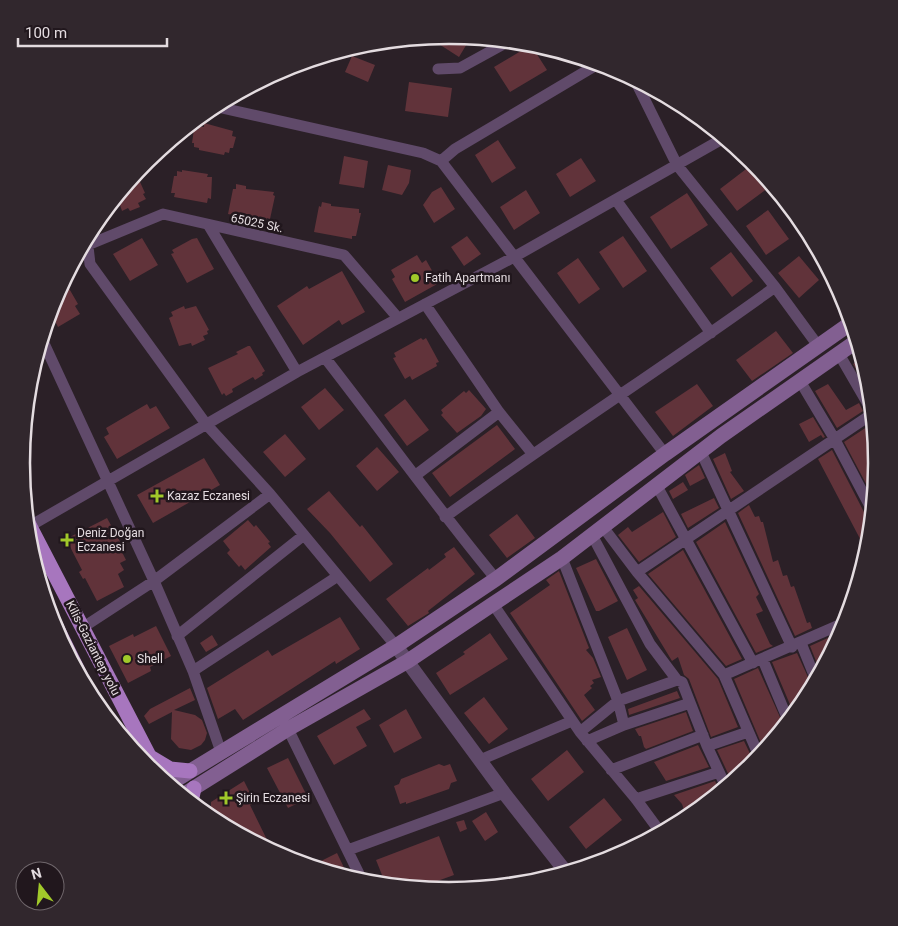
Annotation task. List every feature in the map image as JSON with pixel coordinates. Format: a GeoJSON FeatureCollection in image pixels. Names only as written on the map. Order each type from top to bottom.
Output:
{"type":"FeatureCollection","features":[{"type":"Feature","properties":{"kind":"highway","name":"Kilis-Gaziantep yolu"},"geometry":{"type":"LineString","coordinates":[[37,541],[148,753]]}},
{"type":"Feature","properties":{"kind":"highway"},"geometry":{"type":"LineString","coordinates":[[152,758],[170,769],[190,771]]}},
{"type":"Feature","properties":{"kind":"main road"},"geometry":{"type":"LineString","coordinates":[[175,780],[396,646],[496,579],[665,454],[846,327]]}},
{"type":"Feature","properties":{"kind":"main road"},"geometry":{"type":"LineString","coordinates":[[192,794],[288,729],[408,660],[562,558],[701,452],[851,345]]}},
{"type":"Feature","properties":{"kind":"street"},"geometry":{"type":"LineString","coordinates":[[438,69],[460,68],[498,47]]}},
{"type":"Feature","properties":{"kind":"street"},"geometry":{"type":"LineString","coordinates":[[441,161],[455,149],[590,69]]}},
{"type":"Feature","properties":{"kind":"street"},"geometry":{"type":"LineString","coordinates":[[640,90],[677,165],[775,287],[819,347]]}},
{"type":"Feature","properties":{"kind":"street"},"geometry":{"type":"LineString","coordinates":[[226,109],[423,153],[441,161],[665,454]]}},
{"type":"Feature","properties":{"kind":"street"},"geometry":{"type":"LineString","coordinates":[[34,520],[107,483],[297,372],[326,359],[398,318],[514,257],[717,142]]}},
{"type":"Feature","properties":{"kind":"street"},"geometry":{"type":"LineString","coordinates":[[616,200],[712,333]]}},
{"type":"Feature","properties":{"kind":"street","name":"65025 Sk."},"geometry":{"type":"LineString","coordinates":[[95,240],[163,214],[209,226],[344,255],[398,318]]}},
{"type":"Feature","properties":{"kind":"street"},"geometry":{"type":"LineString","coordinates":[[209,226],[297,372]]}},
{"type":"Feature","properties":{"kind":"street"},"geometry":{"type":"LineString","coordinates":[[87,251],[90,264],[206,424],[270,494],[408,660],[504,793],[564,866]]}},
{"type":"Feature","properties":{"kind":"street"},"geometry":{"type":"LineString","coordinates":[[445,517],[532,453],[620,396],[775,287]]}},
{"type":"Feature","properties":{"kind":"street"},"geometry":{"type":"LineString","coordinates":[[424,304],[499,412],[532,453]]}},
{"type":"Feature","properties":{"kind":"street"},"geometry":{"type":"LineString","coordinates":[[46,348],[154,581],[193,671],[221,752]]}},
{"type":"Feature","properties":{"kind":"street"},"geometry":{"type":"LineString","coordinates":[[839,354],[862,395]]}},
{"type":"Feature","properties":{"kind":"street"},"geometry":{"type":"LineString","coordinates":[[326,359],[416,476],[445,517],[496,579]]}},
{"type":"Feature","properties":{"kind":"street"},"geometry":{"type":"LineString","coordinates":[[800,381],[834,438],[866,499]]}},
{"type":"Feature","properties":{"kind":"street"},"geometry":{"type":"LineString","coordinates":[[416,476],[499,412]]}},
{"type":"Feature","properties":{"kind":"street"},"geometry":{"type":"LineString","coordinates":[[637,572],[686,537],[865,418]]}},
{"type":"Feature","properties":{"kind":"street"},"geometry":{"type":"LineString","coordinates":[[701,452],[727,511],[812,672]]}},
{"type":"Feature","properties":{"kind":"street"},"geometry":{"type":"LineString","coordinates":[[657,486],[785,712]]}},
{"type":"Feature","properties":{"kind":"street"},"geometry":{"type":"LineString","coordinates":[[82,628],[154,581],[270,494]]}},
{"type":"Feature","properties":{"kind":"street"},"geometry":{"type":"LineString","coordinates":[[598,531],[637,572],[724,675],[755,748]]}},
{"type":"Feature","properties":{"kind":"street"},"geometry":{"type":"LineString","coordinates":[[598,531],[650,644],[677,680],[682,682],[723,780]]}},
{"type":"Feature","properties":{"kind":"street"},"geometry":{"type":"LineString","coordinates":[[177,636],[304,535]]}},
{"type":"Feature","properties":{"kind":"street"},"geometry":{"type":"LineString","coordinates":[[562,558],[618,701],[624,725]]}},
{"type":"Feature","properties":{"kind":"street"},"geometry":{"type":"LineString","coordinates":[[193,671],[338,576]]}},
{"type":"Feature","properties":{"kind":"street"},"geometry":{"type":"LineString","coordinates":[[493,604],[583,736],[659,826]]}},
{"type":"Feature","properties":{"kind":"street"},"geometry":{"type":"LineString","coordinates":[[724,675],[833,629]]}},
{"type":"Feature","properties":{"kind":"street"},"geometry":{"type":"LineString","coordinates":[[583,736],[618,701],[677,680]]}},
{"type":"Feature","properties":{"kind":"street"},"geometry":{"type":"LineString","coordinates":[[583,736],[624,725],[690,703]]}},
{"type":"Feature","properties":{"kind":"street"},"geometry":{"type":"LineString","coordinates":[[480,760],[572,721]]}},
{"type":"Feature","properties":{"kind":"street"},"geometry":{"type":"LineString","coordinates":[[288,729],[358,872]]}},
{"type":"Feature","properties":{"kind":"street"},"geometry":{"type":"LineString","coordinates":[[611,770],[705,740],[748,732]]}},
{"type":"Feature","properties":{"kind":"street"},"geometry":{"type":"LineString","coordinates":[[636,799],[719,772]]}},
{"type":"Feature","properties":{"kind":"street"},"geometry":{"type":"LineString","coordinates":[[348,850],[504,793]]}},
{"type":"Feature","properties":{"kind":"building"},"geometry":{"type":"Polygon","coordinates":[[[439,44],[466,45],[459,57],[439,44]]]}},
{"type":"Feature","properties":{"kind":"building"},"geometry":{"type":"Polygon","coordinates":[[[522,51],[536,53],[547,70],[510,92],[494,67],[522,51]]]}},
{"type":"Feature","properties":{"kind":"building"},"geometry":{"type":"Polygon","coordinates":[[[352,56],[375,65],[368,82],[345,72],[352,56]]]}},
{"type":"Feature","properties":{"kind":"building"},"geometry":{"type":"Polygon","coordinates":[[[409,82],[452,88],[448,117],[405,111],[409,82]]]}},
{"type":"Feature","properties":{"kind":"building"},"geometry":{"type":"Polygon","coordinates":[[[205,123],[233,131],[232,136],[236,137],[233,148],[230,148],[229,153],[225,152],[224,155],[199,150],[199,148],[194,147],[194,143],[192,143],[194,131],[198,130],[200,126],[204,127],[205,123]]]}},
{"type":"Feature","properties":{"kind":"building"},"geometry":{"type":"Polygon","coordinates":[[[498,140],[516,168],[492,183],[475,155],[498,140]]]}},
{"type":"Feature","properties":{"kind":"building"},"geometry":{"type":"Polygon","coordinates":[[[344,156],[368,161],[364,188],[339,184],[344,156]]]}},
{"type":"Feature","properties":{"kind":"building"},"geometry":{"type":"Polygon","coordinates":[[[581,158],[596,181],[570,197],[556,174],[581,158]]]}},
{"type":"Feature","properties":{"kind":"building"},"geometry":{"type":"Polygon","coordinates":[[[388,165],[411,170],[409,183],[402,195],[382,190],[388,165]]]}},
{"type":"Feature","properties":{"kind":"building"},"geometry":{"type":"Polygon","coordinates":[[[747,169],[766,189],[737,211],[720,189],[747,169]]]}},
{"type":"Feature","properties":{"kind":"building"},"geometry":{"type":"Polygon","coordinates":[[[182,170],[208,174],[207,177],[212,177],[211,199],[208,198],[207,203],[174,197],[175,193],[171,193],[174,176],[177,176],[177,171],[182,172],[182,170]]]}},
{"type":"Feature","properties":{"kind":"building"},"geometry":{"type":"Polygon","coordinates":[[[140,181],[146,199],[138,203],[140,207],[130,211],[128,208],[122,211],[120,204],[140,181]]]}},
{"type":"Feature","properties":{"kind":"building"},"geometry":{"type":"Polygon","coordinates":[[[236,184],[246,186],[246,189],[274,192],[273,195],[275,196],[270,219],[267,218],[266,221],[228,214],[233,189],[236,189],[236,184]]]}},
{"type":"Feature","properties":{"kind":"building"},"geometry":{"type":"Polygon","coordinates":[[[441,187],[455,209],[434,223],[423,205],[432,192],[441,187]]]}},
{"type":"Feature","properties":{"kind":"building"},"geometry":{"type":"Polygon","coordinates":[[[526,190],[540,213],[514,230],[500,207],[526,190]]]}},
{"type":"Feature","properties":{"kind":"building"},"geometry":{"type":"Polygon","coordinates":[[[687,193],[708,225],[671,249],[650,217],[687,193]]]}},
{"type":"Feature","properties":{"kind":"building"},"geometry":{"type":"Polygon","coordinates":[[[322,202],[331,204],[331,206],[359,209],[359,213],[361,213],[356,236],[352,236],[352,239],[314,232],[319,206],[321,207],[322,202]]]}},
{"type":"Feature","properties":{"kind":"building"},"geometry":{"type":"Polygon","coordinates":[[[768,210],[789,239],[766,255],[746,226],[768,210]]]}},
{"type":"Feature","properties":{"kind":"building"},"geometry":{"type":"Polygon","coordinates":[[[467,236],[481,254],[464,266],[451,247],[467,236]]]}},
{"type":"Feature","properties":{"kind":"building"},"geometry":{"type":"Polygon","coordinates":[[[623,236],[647,271],[623,288],[599,252],[623,236]]]}},
{"type":"Feature","properties":{"kind":"building"},"geometry":{"type":"Polygon","coordinates":[[[142,238],[158,265],[130,281],[113,254],[142,238]]]}},
{"type":"Feature","properties":{"kind":"building"},"geometry":{"type":"Polygon","coordinates":[[[197,238],[214,269],[187,283],[171,254],[174,253],[172,250],[197,238]]]}},
{"type":"Feature","properties":{"kind":"building"},"geometry":{"type":"Polygon","coordinates":[[[731,252],[753,281],[732,297],[710,268],[731,252]]]}},
{"type":"Feature","properties":{"kind":"building","name":"Fatih Apartmanı"},"geometry":{"type":"Polygon","coordinates":[[[417,255],[422,263],[426,260],[439,283],[405,302],[392,279],[395,277],[391,270],[417,255]]]}},
{"type":"Feature","properties":{"kind":"building"},"geometry":{"type":"Polygon","coordinates":[[[799,256],[819,280],[799,298],[778,273],[799,256]]]}},
{"type":"Feature","properties":{"kind":"building"},"geometry":{"type":"Polygon","coordinates":[[[578,258],[600,289],[579,304],[557,273],[578,258]]]}},
{"type":"Feature","properties":{"kind":"building"},"geometry":{"type":"Polygon","coordinates":[[[342,271],[365,312],[342,325],[339,320],[303,345],[277,306],[307,286],[309,289],[342,271]]]}},
{"type":"Feature","properties":{"kind":"building"},"geometry":{"type":"Polygon","coordinates":[[[69,288],[78,304],[75,306],[80,314],[58,327],[55,321],[69,288]]]}},
{"type":"Feature","properties":{"kind":"building"},"geometry":{"type":"Polygon","coordinates":[[[184,306],[185,309],[196,306],[209,330],[207,331],[208,334],[203,336],[205,340],[192,346],[191,343],[179,346],[169,318],[173,316],[171,312],[184,306]]]}},
{"type":"Feature","properties":{"kind":"building"},"geometry":{"type":"Polygon","coordinates":[[[776,331],[793,353],[752,381],[736,360],[776,331]]]}},
{"type":"Feature","properties":{"kind":"building"},"geometry":{"type":"Polygon","coordinates":[[[421,338],[423,340],[426,338],[439,362],[436,363],[437,366],[412,380],[410,376],[405,379],[393,358],[396,357],[394,353],[421,338]]]}},
{"type":"Feature","properties":{"kind":"building"},"geometry":{"type":"Polygon","coordinates":[[[250,346],[265,371],[262,373],[263,375],[255,380],[253,377],[232,389],[233,392],[226,396],[224,393],[222,395],[208,368],[238,354],[236,352],[250,346]]]}},
{"type":"Feature","properties":{"kind":"building"},"geometry":{"type":"Polygon","coordinates":[[[697,384],[713,406],[673,436],[655,412],[697,384]]]}},
{"type":"Feature","properties":{"kind":"building"},"geometry":{"type":"Polygon","coordinates":[[[828,384],[846,410],[859,403],[863,411],[837,428],[815,391],[828,384]]]}},
{"type":"Feature","properties":{"kind":"building"},"geometry":{"type":"Polygon","coordinates":[[[325,388],[344,410],[319,430],[301,407],[325,388]]]}},
{"type":"Feature","properties":{"kind":"building"},"geometry":{"type":"Polygon","coordinates":[[[469,390],[486,409],[481,416],[457,433],[441,415],[443,413],[441,410],[464,391],[466,393],[469,390]]]}},
{"type":"Feature","properties":{"kind":"building"},"geometry":{"type":"Polygon","coordinates":[[[405,399],[429,430],[407,446],[384,415],[405,399]]]}},
{"type":"Feature","properties":{"kind":"building"},"geometry":{"type":"Polygon","coordinates":[[[147,404],[150,409],[156,406],[170,428],[117,459],[104,437],[109,434],[106,428],[147,404]]]}},
{"type":"Feature","properties":{"kind":"building"},"geometry":{"type":"Polygon","coordinates":[[[813,417],[825,437],[823,438],[821,435],[809,442],[799,424],[813,417]]]}},
{"type":"Feature","properties":{"kind":"building"},"geometry":{"type":"Polygon","coordinates":[[[497,425],[515,449],[450,497],[432,473],[497,425]]]}},
{"type":"Feature","properties":{"kind":"building"},"geometry":{"type":"Polygon","coordinates":[[[866,428],[867,486],[844,442],[866,428]]]}},
{"type":"Feature","properties":{"kind":"building"},"geometry":{"type":"Polygon","coordinates":[[[285,434],[306,459],[285,477],[263,452],[285,434]]]}},
{"type":"Feature","properties":{"kind":"building"},"geometry":{"type":"Polygon","coordinates":[[[377,447],[399,472],[377,491],[356,466],[377,447]]]}},
{"type":"Feature","properties":{"kind":"building"},"geometry":{"type":"Polygon","coordinates":[[[832,450],[865,513],[861,540],[818,459],[832,450]]]}},
{"type":"Feature","properties":{"kind":"building"},"geometry":{"type":"Polygon","coordinates":[[[725,453],[732,471],[730,472],[744,491],[731,499],[713,459],[725,453]]]}},
{"type":"Feature","properties":{"kind":"building"},"geometry":{"type":"Polygon","coordinates":[[[204,458],[220,485],[153,523],[137,495],[204,458]]]}},
{"type":"Feature","properties":{"kind":"building"},"geometry":{"type":"Polygon","coordinates":[[[699,465],[705,478],[690,486],[685,475],[699,465]]]}},
{"type":"Feature","properties":{"kind":"building"},"geometry":{"type":"Polygon","coordinates":[[[683,482],[688,490],[673,499],[669,491],[683,482]]]}},
{"type":"Feature","properties":{"kind":"building"},"geometry":{"type":"Polygon","coordinates":[[[329,491],[360,527],[362,525],[393,564],[370,582],[330,533],[307,509],[329,491]]]}},
{"type":"Feature","properties":{"kind":"building"},"geometry":{"type":"Polygon","coordinates":[[[714,498],[719,508],[688,528],[681,514],[714,498]]]}},
{"type":"Feature","properties":{"kind":"building"},"geometry":{"type":"Polygon","coordinates":[[[749,505],[755,517],[759,516],[761,522],[763,522],[773,562],[778,560],[783,576],[787,575],[791,587],[794,586],[807,623],[810,622],[812,628],[795,636],[738,513],[749,505]]]}},
{"type":"Feature","properties":{"kind":"building"},"geometry":{"type":"Polygon","coordinates":[[[663,512],[676,537],[639,562],[618,535],[628,527],[632,532],[663,512]]]}},
{"type":"Feature","properties":{"kind":"building"},"geometry":{"type":"Polygon","coordinates":[[[517,514],[535,538],[507,558],[489,535],[517,514]]]}},
{"type":"Feature","properties":{"kind":"building"},"geometry":{"type":"Polygon","coordinates":[[[107,518],[123,547],[120,548],[126,560],[120,563],[124,570],[118,574],[124,587],[97,601],[85,578],[83,579],[79,572],[82,570],[66,539],[107,518]]]}},
{"type":"Feature","properties":{"kind":"building"},"geometry":{"type":"Polygon","coordinates":[[[248,520],[254,527],[256,525],[270,542],[268,543],[271,547],[245,570],[241,565],[239,567],[227,553],[230,550],[223,541],[248,520]]]}},
{"type":"Feature","properties":{"kind":"building"},"geometry":{"type":"Polygon","coordinates":[[[725,522],[759,594],[756,597],[763,611],[756,614],[770,644],[773,646],[756,653],[696,542],[725,522]]]}},
{"type":"Feature","properties":{"kind":"building"},"geometry":{"type":"Polygon","coordinates":[[[454,547],[475,574],[428,611],[429,613],[408,626],[386,599],[446,557],[444,554],[454,547]]]}},
{"type":"Feature","properties":{"kind":"building"},"geometry":{"type":"Polygon","coordinates":[[[683,550],[742,659],[726,666],[648,574],[683,550]]]}},
{"type":"Feature","properties":{"kind":"building"},"geometry":{"type":"Polygon","coordinates":[[[596,559],[618,601],[599,611],[596,611],[576,568],[596,559]]]}},
{"type":"Feature","properties":{"kind":"building"},"geometry":{"type":"Polygon","coordinates":[[[559,571],[589,648],[586,650],[593,658],[601,677],[592,680],[594,683],[590,686],[592,688],[584,695],[595,710],[582,721],[510,613],[550,585],[546,580],[559,571]]]}},
{"type":"Feature","properties":{"kind":"building"},"geometry":{"type":"Polygon","coordinates":[[[639,586],[718,679],[738,727],[711,737],[689,679],[684,675],[678,657],[672,661],[635,600],[638,598],[633,590],[639,586]]]}},
{"type":"Feature","properties":{"kind":"building"},"geometry":{"type":"Polygon","coordinates":[[[340,617],[360,649],[336,664],[335,661],[243,720],[235,709],[218,719],[207,688],[268,650],[272,656],[340,617]]]}},
{"type":"Feature","properties":{"kind":"building"},"geometry":{"type":"Polygon","coordinates":[[[156,626],[171,656],[150,667],[151,671],[128,683],[109,646],[133,634],[134,637],[156,626]]]}},
{"type":"Feature","properties":{"kind":"building"},"geometry":{"type":"Polygon","coordinates":[[[627,628],[647,670],[627,680],[608,637],[627,628]]]}},
{"type":"Feature","properties":{"kind":"building"},"geometry":{"type":"Polygon","coordinates":[[[490,633],[508,659],[450,695],[436,673],[465,654],[463,652],[490,633]]]}},
{"type":"Feature","properties":{"kind":"building"},"geometry":{"type":"Polygon","coordinates":[[[212,635],[218,645],[206,652],[200,643],[212,635]]]}},
{"type":"Feature","properties":{"kind":"building"},"geometry":{"type":"Polygon","coordinates":[[[830,637],[817,663],[810,646],[830,637]]]}},
{"type":"Feature","properties":{"kind":"building"},"geometry":{"type":"Polygon","coordinates":[[[797,653],[808,678],[790,705],[772,662],[797,653]]]}},
{"type":"Feature","properties":{"kind":"building"},"geometry":{"type":"Polygon","coordinates":[[[758,668],[781,718],[761,742],[734,679],[758,668]]]}},
{"type":"Feature","properties":{"kind":"building"},"geometry":{"type":"Polygon","coordinates":[[[190,688],[195,700],[174,710],[195,715],[202,720],[207,733],[205,740],[201,745],[191,750],[179,748],[171,739],[172,712],[149,724],[144,716],[150,709],[190,688]]]}},
{"type":"Feature","properties":{"kind":"building"},"geometry":{"type":"Polygon","coordinates":[[[677,691],[680,698],[629,715],[628,709],[677,691]]]}},
{"type":"Feature","properties":{"kind":"building"},"geometry":{"type":"Polygon","coordinates":[[[484,697],[508,729],[489,744],[464,713],[484,697]]]}},
{"type":"Feature","properties":{"kind":"building"},"geometry":{"type":"Polygon","coordinates":[[[364,709],[371,719],[356,727],[367,746],[334,765],[317,736],[364,709]]]}},
{"type":"Feature","properties":{"kind":"building"},"geometry":{"type":"Polygon","coordinates":[[[406,709],[422,738],[394,753],[379,725],[406,709]]]}},
{"type":"Feature","properties":{"kind":"building"},"geometry":{"type":"Polygon","coordinates":[[[686,712],[693,731],[646,749],[644,747],[641,736],[639,736],[635,729],[686,712]]]}},
{"type":"Feature","properties":{"kind":"building"},"geometry":{"type":"Polygon","coordinates":[[[744,741],[750,754],[729,775],[717,750],[744,741]]]}},
{"type":"Feature","properties":{"kind":"building"},"geometry":{"type":"Polygon","coordinates":[[[698,745],[709,767],[666,781],[654,762],[698,745]]]}},
{"type":"Feature","properties":{"kind":"building"},"geometry":{"type":"Polygon","coordinates":[[[567,750],[584,772],[548,801],[531,779],[567,750]]]}},
{"type":"Feature","properties":{"kind":"building"},"geometry":{"type":"Polygon","coordinates":[[[288,758],[308,798],[288,808],[267,768],[288,758]]]}},
{"type":"Feature","properties":{"kind":"building"},"geometry":{"type":"Polygon","coordinates":[[[439,764],[444,766],[450,764],[457,781],[451,783],[449,789],[406,804],[406,802],[400,804],[394,786],[399,784],[401,779],[439,764]]]}},
{"type":"Feature","properties":{"kind":"building"},"geometry":{"type":"Polygon","coordinates":[[[244,781],[255,803],[250,805],[267,840],[239,826],[216,811],[211,807],[211,802],[244,781]]]}},
{"type":"Feature","properties":{"kind":"building"},"geometry":{"type":"Polygon","coordinates":[[[715,781],[717,785],[684,810],[682,804],[674,795],[715,781]]]}},
{"type":"Feature","properties":{"kind":"building"},"geometry":{"type":"Polygon","coordinates":[[[604,798],[622,820],[586,849],[569,827],[604,798]]]}},
{"type":"Feature","properties":{"kind":"building"},"geometry":{"type":"Polygon","coordinates":[[[486,812],[498,832],[485,841],[472,821],[486,812]]]}},
{"type":"Feature","properties":{"kind":"building"},"geometry":{"type":"Polygon","coordinates":[[[464,820],[467,829],[460,832],[456,822],[464,820]]]}},
{"type":"Feature","properties":{"kind":"building"},"geometry":{"type":"Polygon","coordinates":[[[439,836],[454,875],[436,882],[383,876],[376,860],[439,836]]]}},
{"type":"Feature","properties":{"kind":"building"},"geometry":{"type":"Polygon","coordinates":[[[337,853],[345,869],[341,868],[320,862],[337,853]]]}},
{"type":"Feature","properties":{"kind":"place","name":"Fatih Apartmanı"},"geometry":{"type":"Point","coordinates":[415,278]}},
{"type":"Feature","properties":{"kind":"place","name":"Kazaz Eczanesi"},"geometry":{"type":"Point","coordinates":[157,496]}},
{"type":"Feature","properties":{"kind":"place","name":"Deniz Doğan Eczanesi"},"geometry":{"type":"Point","coordinates":[67,540]}},
{"type":"Feature","properties":{"kind":"place","name":"Shell"},"geometry":{"type":"Point","coordinates":[127,659]}},
{"type":"Feature","properties":{"kind":"place","name":"Şirin Eczanesi"},"geometry":{"type":"Point","coordinates":[226,798]}}]}
